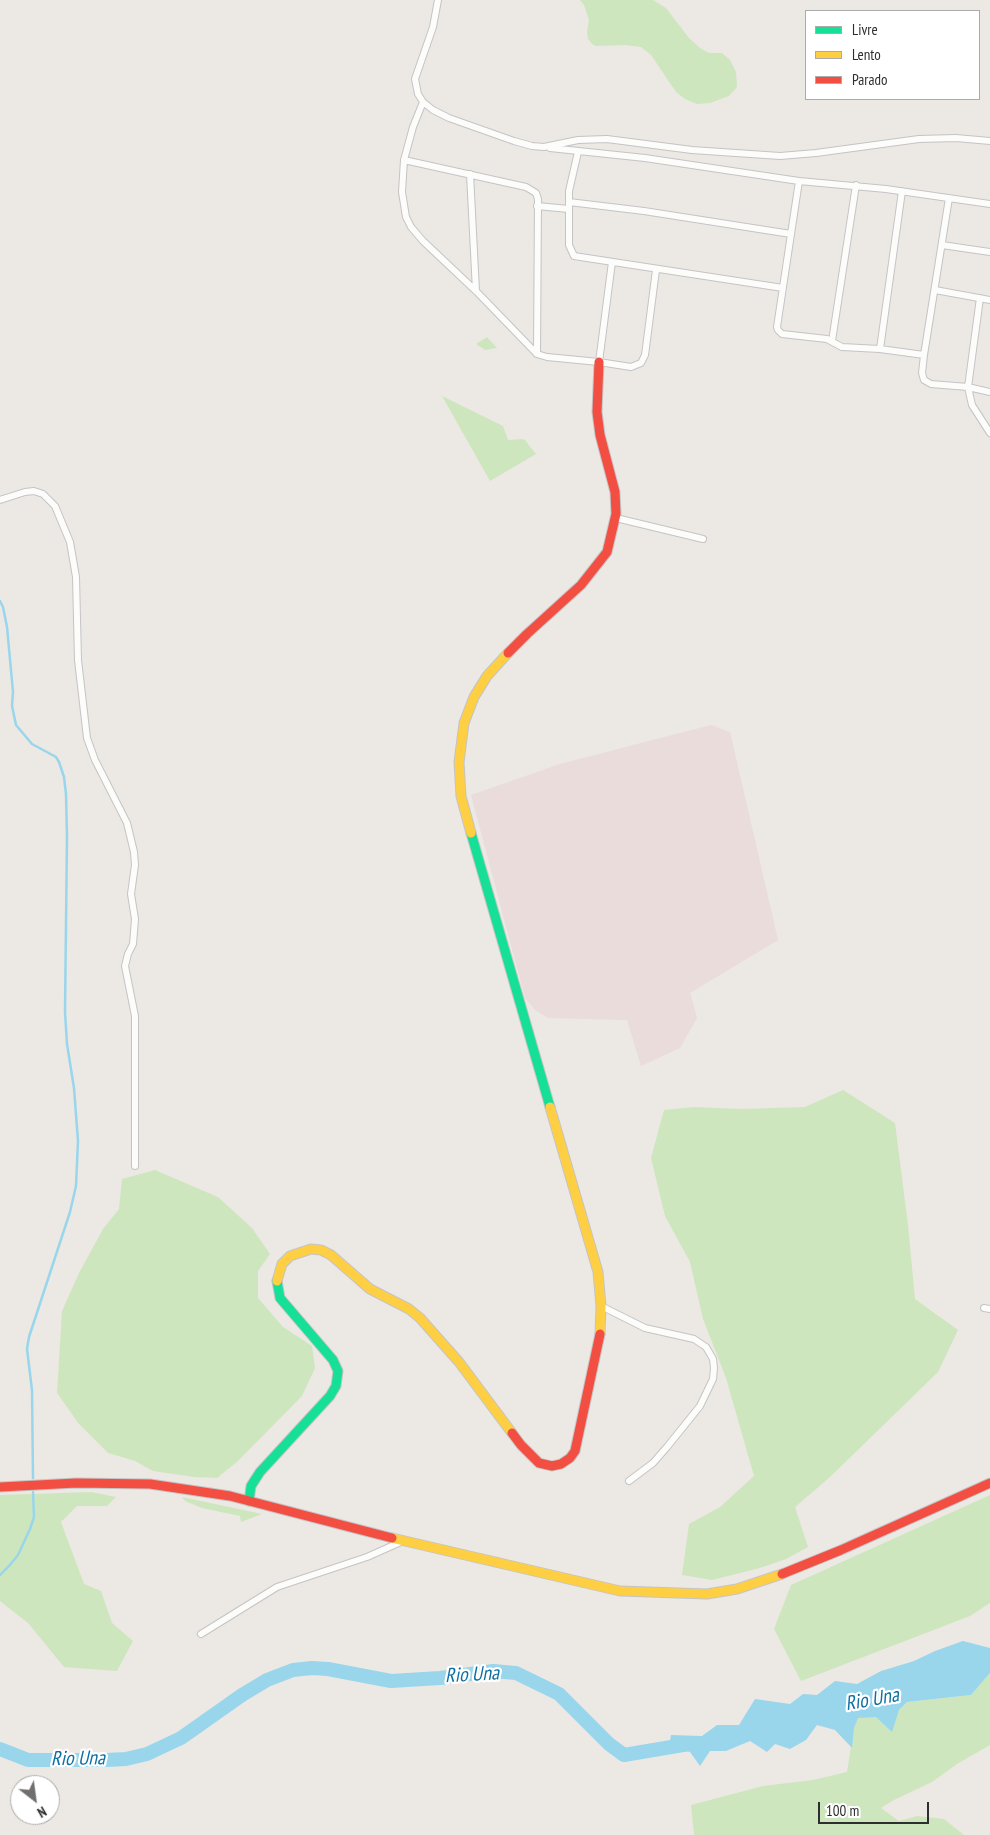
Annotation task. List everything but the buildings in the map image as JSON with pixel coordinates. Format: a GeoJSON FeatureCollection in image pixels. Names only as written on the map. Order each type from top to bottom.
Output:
{"type":"FeatureCollection","features":[{"type":"Feature","properties":{"kind":"street"},"geometry":{"type":"LineString","coordinates":[[438,0],[433,28],[415,79],[418,94],[423,102],[449,118],[514,142],[532,146],[645,158],[799,181],[856,185],[990,204]]}},
{"type":"Feature","properties":{"kind":"street"},"geometry":{"type":"LineString","coordinates":[[423,102],[413,127],[404,160],[403,200],[406,217],[411,227],[432,249],[476,290],[537,354],[547,357],[636,366],[643,360],[656,270]]}},
{"type":"Feature","properties":{"kind":"street"},"geometry":{"type":"LineString","coordinates":[[544,147],[578,140],[607,139],[692,150],[780,156],[919,139],[956,138],[990,141]]}},
{"type":"Feature","properties":{"kind":"street"},"geometry":{"type":"LineString","coordinates":[[578,152],[570,183],[569,205],[569,245],[571,253],[577,257],[783,288]]}},
{"type":"Feature","properties":{"kind":"street"},"geometry":{"type":"LineString","coordinates":[[404,160],[532,189],[536,194],[538,206],[537,354]]}},
{"type":"Feature","properties":{"kind":"street"},"geometry":{"type":"LineString","coordinates":[[470,174],[476,290]]}},
{"type":"Feature","properties":{"kind":"street"},"geometry":{"type":"LineString","coordinates":[[799,181],[778,330],[782,334],[827,338],[842,347],[880,349],[924,355]]}},
{"type":"Feature","properties":{"kind":"street"},"geometry":{"type":"LineString","coordinates":[[832,341],[856,185]]}},
{"type":"Feature","properties":{"kind":"street"},"geometry":{"type":"LineString","coordinates":[[880,349],[902,191]]}},
{"type":"Feature","properties":{"kind":"street"},"geometry":{"type":"LineString","coordinates":[[949,198],[922,373],[927,382],[990,392]]}},
{"type":"Feature","properties":{"kind":"street"},"geometry":{"type":"LineString","coordinates":[[538,206],[569,205],[653,212],[791,234]]}},
{"type":"Feature","properties":{"kind":"street"},"geometry":{"type":"LineString","coordinates":[[942,245],[990,252]]}},
{"type":"Feature","properties":{"kind":"street"},"geometry":{"type":"LineString","coordinates":[[249,1501],[252,1486],[260,1472],[330,1396],[336,1386],[338,1371],[333,1360],[280,1298],[277,1288],[277,1276],[282,1264],[290,1256],[302,1250],[321,1250],[332,1255],[370,1289],[409,1309],[420,1318],[459,1362],[530,1456],[539,1464],[561,1464],[570,1458],[575,1451],[598,1347],[601,1306],[598,1272],[461,796],[459,762],[464,724],[474,697],[487,676],[525,636],[581,586],[607,552],[616,518],[615,492],[600,436],[597,412],[599,362],[612,262]]}},
{"type":"Feature","properties":{"kind":"street"},"geometry":{"type":"LineString","coordinates":[[935,290],[990,300]]}},
{"type":"Feature","properties":{"kind":"street"},"geometry":{"type":"LineString","coordinates":[[980,298],[968,387],[972,404],[990,432]]}},
{"type":"Feature","properties":{"kind":"street"},"geometry":{"type":"LineString","coordinates":[[0,500],[24,492],[34,491],[44,494],[56,506],[70,542],[76,576],[78,660],[87,738],[95,760],[127,823],[134,852],[135,865],[131,894],[135,919],[133,944],[128,954],[126,966],[135,1016],[135,1166]]}},
{"type":"Feature","properties":{"kind":"street"},"geometry":{"type":"LineString","coordinates":[[616,518],[703,538]]}},
{"type":"Feature","properties":{"kind":"street"},"geometry":{"type":"LineString","coordinates":[[601,1306],[645,1328],[694,1339],[706,1347],[713,1359],[712,1379],[700,1406],[653,1463],[628,1482]]}},
{"type":"Feature","properties":{"kind":"street"},"geometry":{"type":"LineString","coordinates":[[0,1487],[76,1483],[150,1484],[202,1491],[249,1501],[404,1541],[620,1591],[707,1594],[737,1589],[768,1580],[841,1550],[990,1483]]}},
{"type":"Feature","properties":{"kind":"street"},"geometry":{"type":"LineString","coordinates":[[201,1634],[277,1587],[367,1557],[404,1541]]}},
{"type":"Feature","properties":{"kind":"shaded area"},"geometry":{"type":"Polygon","coordinates":[[[711,725],[730,732],[778,940],[690,993],[697,1018],[680,1048],[641,1066],[627,1020],[549,1018],[536,1011],[525,998],[471,795],[560,764],[711,725]]]}},
{"type":"Feature","properties":{"kind":"green space"},"geometry":{"type":"Polygon","coordinates":[[[580,0],[653,0],[666,8],[689,38],[700,48],[709,53],[722,53],[730,60],[736,72],[737,87],[729,96],[710,103],[697,104],[685,99],[676,92],[651,55],[641,47],[625,45],[596,46],[592,44],[588,39],[587,32],[589,20],[584,5],[580,0]]]}},
{"type":"Feature","properties":{"kind":"green space"},"geometry":{"type":"Polygon","coordinates":[[[487,337],[497,348],[485,350],[476,344],[487,337]]]}},
{"type":"Feature","properties":{"kind":"green space"},"geometry":{"type":"Polygon","coordinates":[[[442,396],[503,426],[508,440],[524,439],[536,454],[490,481],[442,396]]]}},
{"type":"Feature","properties":{"kind":"green space"},"geometry":{"type":"Polygon","coordinates":[[[843,1090],[895,1123],[915,1299],[958,1330],[938,1372],[829,1478],[795,1507],[808,1547],[786,1559],[760,1568],[712,1580],[682,1575],[689,1524],[720,1507],[754,1476],[726,1378],[703,1319],[690,1262],[665,1216],[651,1158],[664,1110],[694,1107],[742,1109],[805,1107],[843,1090]]]}},
{"type":"Feature","properties":{"kind":"green space"},"geometry":{"type":"Polygon","coordinates":[[[155,1170],[218,1197],[252,1228],[270,1254],[258,1271],[258,1298],[283,1327],[312,1346],[315,1368],[302,1396],[238,1461],[217,1478],[194,1477],[153,1471],[135,1461],[108,1453],[79,1424],[57,1393],[62,1311],[79,1273],[103,1229],[119,1209],[122,1179],[155,1170]]]}},
{"type":"Feature","properties":{"kind":"green space"},"geometry":{"type":"Polygon","coordinates":[[[91,1492],[116,1497],[107,1506],[77,1506],[61,1522],[84,1584],[101,1591],[112,1623],[133,1641],[117,1671],[64,1667],[28,1623],[0,1601],[0,1495],[91,1492]]]}},
{"type":"Feature","properties":{"kind":"green space"},"geometry":{"type":"Polygon","coordinates":[[[990,1495],[990,1603],[970,1616],[801,1681],[774,1629],[791,1585],[990,1495]]]}},
{"type":"Feature","properties":{"kind":"green space"},"geometry":{"type":"Polygon","coordinates":[[[182,1497],[262,1514],[241,1522],[240,1516],[202,1508],[185,1501],[182,1497]]]}},
{"type":"Feature","properties":{"kind":"green space"},"geometry":{"type":"Polygon","coordinates":[[[990,1673],[990,1745],[957,1764],[932,1782],[881,1808],[899,1821],[917,1816],[944,1819],[964,1835],[694,1835],[691,1805],[763,1786],[813,1780],[847,1772],[857,1718],[899,1710],[907,1702],[971,1695],[990,1673]]]}},
{"type":"Feature","properties":{"kind":"water"},"geometry":{"type":"Polygon","coordinates":[[[963,1641],[990,1648],[990,1673],[971,1695],[907,1702],[899,1710],[892,1732],[876,1717],[858,1718],[854,1728],[852,1748],[835,1730],[817,1725],[806,1740],[790,1749],[775,1744],[767,1752],[750,1741],[726,1751],[710,1751],[700,1766],[690,1752],[669,1747],[671,1735],[702,1736],[717,1725],[739,1725],[755,1699],[790,1704],[803,1694],[817,1695],[835,1681],[857,1684],[881,1671],[914,1661],[963,1641]]]}},
{"type":"Feature","properties":{"kind":"waterway"},"geometry":{"type":"LineString","coordinates":[[0,601],[7,627],[13,692],[12,706],[16,725],[32,744],[56,757],[64,777],[66,794],[65,1012],[78,1141],[76,1186],[70,1212],[29,1337],[27,1349],[32,1390],[33,1478]]}},
{"type":"Feature","properties":{"kind":"waterway"},"geometry":{"type":"LineString","coordinates":[[0,1575],[18,1555],[30,1529],[34,1517],[33,1492]]}},
{"type":"Feature","properties":{"kind":"waterway","name":"Rio Una"},"geometry":{"type":"LineString","coordinates":[[0,1749],[28,1760],[126,1759],[147,1754],[181,1738],[242,1695],[267,1680],[293,1670],[312,1668],[328,1669],[391,1681],[440,1678],[493,1671],[516,1673],[559,1694],[609,1744],[624,1755],[689,1744]]}},
{"type":"Feature","properties":{"kind":"traffic: fast"},"geometry":{"type":"LineString","coordinates":[[471,833],[550,1107]]}},
{"type":"Feature","properties":{"kind":"traffic: fast"},"geometry":{"type":"LineString","coordinates":[[249,1501],[251,1486],[260,1472],[330,1396],[336,1386],[338,1371],[333,1360],[280,1298],[277,1281]]}},
{"type":"Feature","properties":{"kind":"traffic: slow"},"geometry":{"type":"LineString","coordinates":[[471,833],[461,796],[459,762],[464,723],[474,697],[487,676],[508,653]]}},
{"type":"Feature","properties":{"kind":"traffic: slow"},"geometry":{"type":"LineString","coordinates":[[550,1107],[598,1272],[601,1306],[600,1334]]}},
{"type":"Feature","properties":{"kind":"traffic: slow"},"geometry":{"type":"LineString","coordinates":[[277,1281],[282,1264],[290,1256],[311,1249],[321,1250],[331,1255],[370,1289],[409,1309],[420,1318],[459,1362],[512,1433]]}},
{"type":"Feature","properties":{"kind":"traffic: slow"},"geometry":{"type":"LineString","coordinates":[[392,1538],[620,1591],[707,1594],[737,1589],[782,1574]]}},
{"type":"Feature","properties":{"kind":"traffic: jam"},"geometry":{"type":"LineString","coordinates":[[508,653],[581,585],[607,552],[616,514],[615,492],[600,435],[597,412],[599,362]]}},
{"type":"Feature","properties":{"kind":"traffic: jam"},"geometry":{"type":"LineString","coordinates":[[512,1433],[539,1463],[552,1466],[561,1464],[570,1458],[575,1451],[600,1334]]}},
{"type":"Feature","properties":{"kind":"traffic: jam"},"geometry":{"type":"LineString","coordinates":[[0,1487],[76,1483],[150,1484],[230,1496],[392,1538]]}},
{"type":"Feature","properties":{"kind":"traffic: jam"},"geometry":{"type":"LineString","coordinates":[[782,1574],[841,1550],[990,1483]]}}]}
